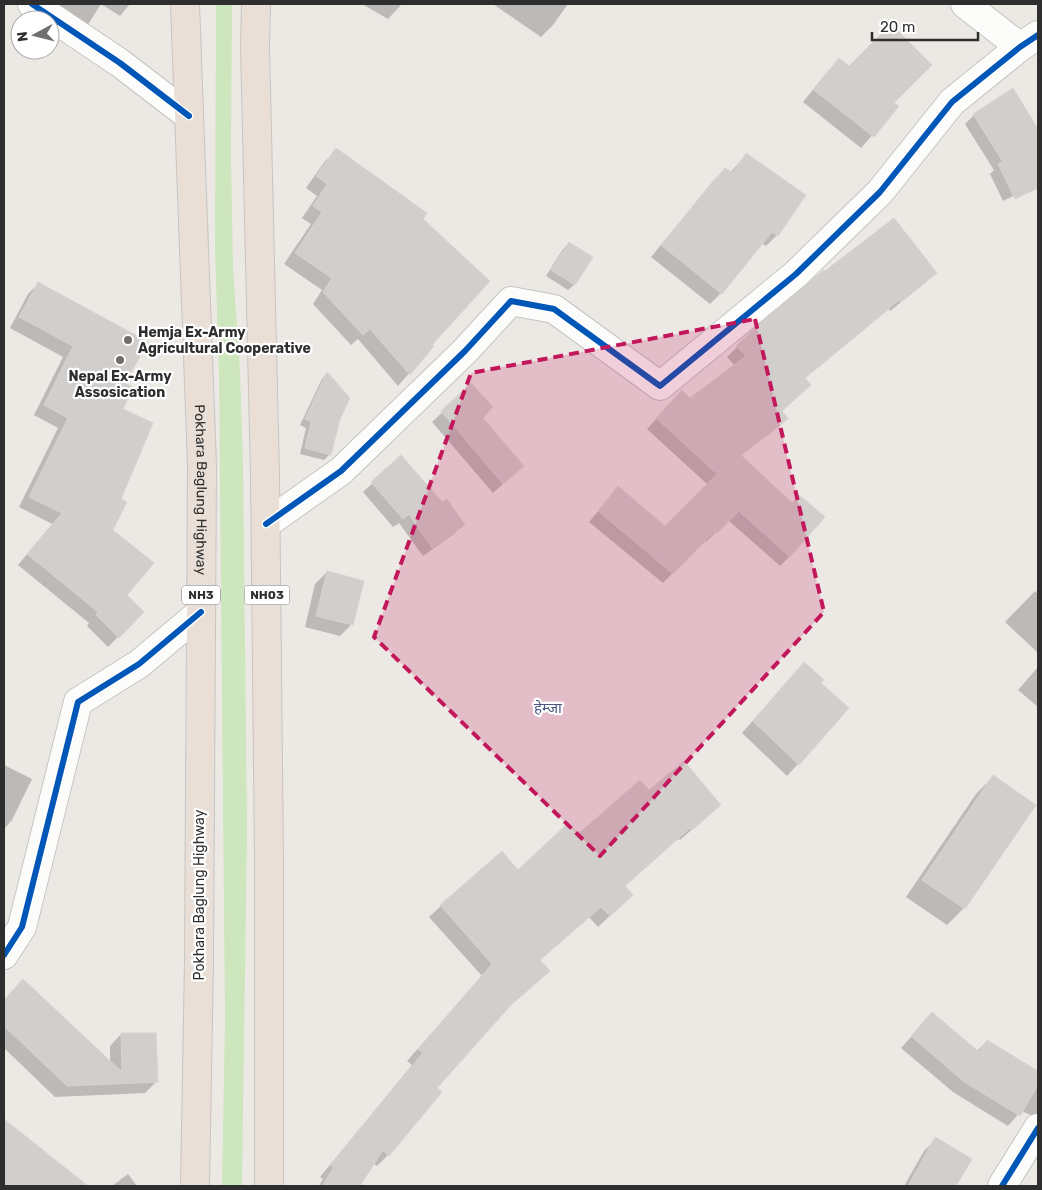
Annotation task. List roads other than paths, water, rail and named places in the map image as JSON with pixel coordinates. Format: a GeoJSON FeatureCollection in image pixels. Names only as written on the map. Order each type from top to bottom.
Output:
{"type":"FeatureCollection","features":[{"type":"Feature","properties":{"kind":"highway","name":"Pokhara Baglung Highway"},"geometry":{"type":"LineString","coordinates":[[185,4],[202,465],[199,961],[195,1186]]}},
{"type":"Feature","properties":{"kind":"highway","name":"NH03"},"geometry":{"type":"LineString","coordinates":[[256,4],[255,47],[266,524],[269,1186]]}},
{"type":"Feature","properties":{"kind":"street"},"geometry":{"type":"LineString","coordinates":[[32,4],[120,62],[189,116]]}},
{"type":"Feature","properties":{"kind":"street"},"geometry":{"type":"LineString","coordinates":[[266,524],[340,471],[465,352],[511,301],[554,309],[660,386],[796,274],[880,192],[952,102],[1029,41],[965,4]]}},
{"type":"Feature","properties":{"kind":"street"},"geometry":{"type":"LineString","coordinates":[[4,955],[22,927],[78,702],[139,664],[201,612]]}},
{"type":"Feature","properties":{"kind":"street"},"geometry":{"type":"LineString","coordinates":[[1002,1186],[1038,1128]]}},
{"type":"Feature","properties":{"kind":"place","name":"Hemja Ex-Army Agricultural Cooperative"},"geometry":{"type":"Point","coordinates":[128,340]}},
{"type":"Feature","properties":{"kind":"place","name":"Nepal Ex-Army Assosication"},"geometry":{"type":"Point","coordinates":[120,360]}},
{"type":"Feature","properties":{"kind":"district","name":"हेम्जा"},"geometry":{"type":"Point","coordinates":[548,708]}}]}
